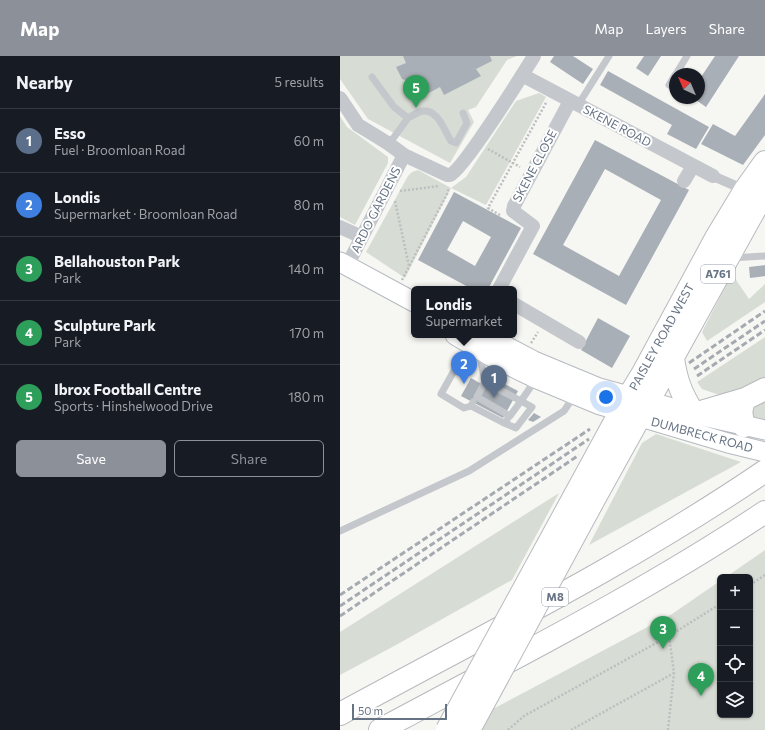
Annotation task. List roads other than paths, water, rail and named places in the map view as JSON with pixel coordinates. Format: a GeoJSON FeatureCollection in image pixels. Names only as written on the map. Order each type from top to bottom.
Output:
{"type":"FeatureCollection","features":[{"type":"Feature","properties":{"kind":"main road","name":"PAISLEY ROAD WEST"},"geometry":{"type":"LineString","coordinates":[[584,499],[635,407],[673,358],[727,258],[758,199],[765,162]]}},
{"type":"Feature","properties":{"kind":"main road","name":"PAISLEY ROAD WEST"},"geometry":{"type":"LineString","coordinates":[[635,407],[644,373],[716,238],[758,199]]}},
{"type":"Feature","properties":{"kind":"main road"},"geometry":{"type":"LineString","coordinates":[[344,264],[409,300]]}},
{"type":"Feature","properties":{"kind":"main road"},"geometry":{"type":"LineString","coordinates":[[463,338],[523,356],[635,407]]}},
{"type":"Feature","properties":{"kind":"main road"},"geometry":{"type":"LineString","coordinates":[[479,344],[536,379],[600,405],[635,407]]}},
{"type":"Feature","properties":{"kind":"main road"},"geometry":{"type":"LineString","coordinates":[[673,358],[677,383],[694,414],[745,399],[765,390]]}},
{"type":"Feature","properties":{"kind":"main road"},"geometry":{"type":"LineString","coordinates":[[745,399],[741,408],[741,414],[755,428],[759,450]]}},
{"type":"Feature","properties":{"kind":"main road","name":"DUMBRECK ROAD"},"geometry":{"type":"LineString","coordinates":[[635,407],[694,414],[755,428]]}},
{"type":"Feature","properties":{"kind":"main road","name":"DUMBRECK ROAD"},"geometry":{"type":"LineString","coordinates":[[635,407],[759,450]]}},
{"type":"Feature","properties":{"kind":"main road","name":"M8"},"geometry":{"type":"LineString","coordinates":[[340,714],[595,576],[688,522],[765,471]]}},
{"type":"Feature","properties":{"kind":"main road"},"geometry":{"type":"LineString","coordinates":[[447,730],[584,499]]}},
{"type":"Feature","properties":{"kind":"main road","name":"A761"},"geometry":{"type":"LineString","coordinates":[[469,729],[584,499]]}},
{"type":"Feature","properties":{"kind":"main road"},"geometry":{"type":"LineString","coordinates":[[380,730],[612,606],[718,543],[765,512]]}},
{"type":"Feature","properties":{"kind":"main road"},"geometry":{"type":"LineString","coordinates":[[340,698],[595,576]]}},
{"type":"Feature","properties":{"kind":"main road"},"geometry":{"type":"LineString","coordinates":[[390,730],[425,706]]}},
{"type":"Feature","properties":{"kind":"street"},"geometry":{"type":"LineString","coordinates":[[340,98],[358,124],[404,155],[450,175],[457,170],[477,142],[534,56]]}},
{"type":"Feature","properties":{"kind":"street","name":"SKENE ROAD"},"geometry":{"type":"LineString","coordinates":[[522,75],[713,176]]}},
{"type":"Feature","properties":{"kind":"street","name":"SKENE CLOSE"},"geometry":{"type":"LineString","coordinates":[[501,286],[533,226],[513,211],[514,206],[531,174],[574,103]]}},
{"type":"Feature","properties":{"kind":"street","name":"ARDO GARDENS"},"geometry":{"type":"LineString","coordinates":[[344,264],[389,193],[404,155]]}},
{"type":"Feature","properties":{"kind":"street"},"geometry":{"type":"LineString","coordinates":[[684,182],[692,166]]}},
{"type":"Feature","properties":{"kind":"street"},"geometry":{"type":"LineString","coordinates":[[713,176],[758,199]]}},
{"type":"Feature","properties":{"kind":"street"},"geometry":{"type":"LineString","coordinates":[[340,227],[362,237]]}},
{"type":"Feature","properties":{"kind":"street"},"geometry":{"type":"LineString","coordinates":[[517,306],[579,342]]}},
{"type":"Feature","properties":{"kind":"lane"},"geometry":{"type":"LineString","coordinates":[[574,103],[609,56]]}},
{"type":"Feature","properties":{"kind":"lane"},"geometry":{"type":"LineString","coordinates":[[679,68],[686,56]]}},
{"type":"Feature","properties":{"kind":"lane"},"geometry":{"type":"LineString","coordinates":[[372,77],[394,106],[408,118]]}},
{"type":"Feature","properties":{"kind":"lane"},"geometry":{"type":"LineString","coordinates":[[389,144],[408,118],[422,112],[430,112],[437,117],[451,141],[456,143],[466,123],[463,113]]}},
{"type":"Feature","properties":{"kind":"lane"},"geometry":{"type":"LineString","coordinates":[[727,258],[765,256]]}},
{"type":"Feature","properties":{"kind":"lane"},"geometry":{"type":"LineString","coordinates":[[479,344],[485,382],[471,406],[464,408],[441,394],[460,360],[467,357],[479,344]]}},
{"type":"Feature","properties":{"kind":"lane"},"geometry":{"type":"LineString","coordinates":[[504,423],[536,379]]}},
{"type":"Feature","properties":{"kind":"lane"},"geometry":{"type":"LineString","coordinates":[[471,406],[516,428],[532,407],[485,382]]}},
{"type":"Feature","properties":{"kind":"lane"},"geometry":{"type":"LineString","coordinates":[[340,531],[469,471],[564,411],[576,394]]}},
{"type":"Feature","properties":{"kind":"lane"},"geometry":{"type":"LineString","coordinates":[[477,397],[510,416]]}},
{"type":"Feature","properties":{"kind":"railway"},"geometry":{"type":"LineString","coordinates":[[689,363],[765,311]]}},
{"type":"Feature","properties":{"kind":"railway"},"geometry":{"type":"LineString","coordinates":[[694,369],[765,321]]}},
{"type":"Feature","properties":{"kind":"railway"},"geometry":{"type":"LineString","coordinates":[[697,376],[765,330]]}},
{"type":"Feature","properties":{"kind":"railway"},"geometry":{"type":"LineString","coordinates":[[340,595],[590,429]]}},
{"type":"Feature","properties":{"kind":"railway"},"geometry":{"type":"LineString","coordinates":[[340,606],[589,439]]}},
{"type":"Feature","properties":{"kind":"railway"},"geometry":{"type":"LineString","coordinates":[[340,616],[579,455]]}},
{"type":"Feature","properties":{"kind":"place","name":"Ibrox Football Centre"},"geometry":{"type":"Point","coordinates":[416,108]}},
{"type":"Feature","properties":{"kind":"place","name":"Londis"},"geometry":{"type":"Point","coordinates":[464,384]}},
{"type":"Feature","properties":{"kind":"place","name":"Esso"},"geometry":{"type":"Point","coordinates":[494,398]}},
{"type":"Feature","properties":{"kind":"place","name":"Bellahouston Park"},"geometry":{"type":"Point","coordinates":[663,649]}},
{"type":"Feature","properties":{"kind":"place","name":"Sculpture Park"},"geometry":{"type":"Point","coordinates":[701,696]}}]}
